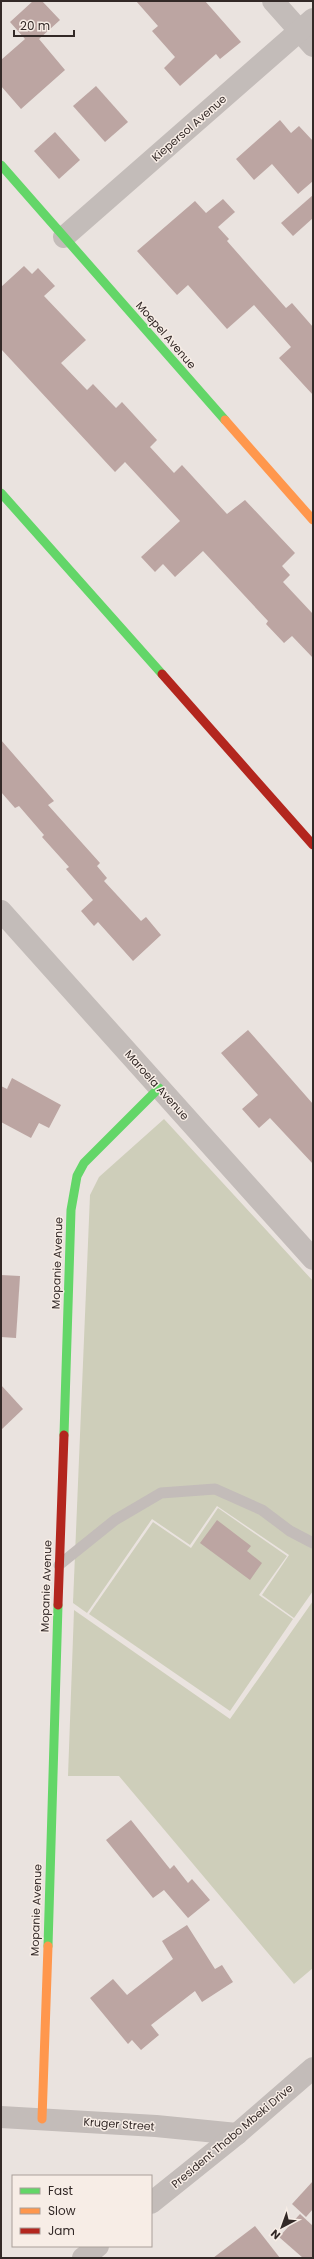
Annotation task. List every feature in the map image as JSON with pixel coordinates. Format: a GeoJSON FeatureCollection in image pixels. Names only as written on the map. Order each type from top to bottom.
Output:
{"type":"FeatureCollection","features":[{"type":"Feature","properties":{"kind":"main road","name":"Moepel Avenue"},"geometry":{"type":"LineString","coordinates":[[1,165],[313,520]]}},
{"type":"Feature","properties":{"kind":"main road"},"geometry":{"type":"LineString","coordinates":[[1,492],[313,844]]}},
{"type":"Feature","properties":{"kind":"main road","name":"Mopanie Avenue"},"geometry":{"type":"LineString","coordinates":[[42,2119],[58,1566],[71,1210],[77,1176],[84,1163],[159,1088]]}},
{"type":"Feature","properties":{"kind":"street"},"geometry":{"type":"LineString","coordinates":[[273,1],[308,32]]}},
{"type":"Feature","properties":{"kind":"street","name":"Kiepersol Avenue"},"geometry":{"type":"LineString","coordinates":[[64,237],[308,32]]}},
{"type":"Feature","properties":{"kind":"street","name":"Maroela Avenue"},"geometry":{"type":"LineString","coordinates":[[1,911],[313,1259]]}},
{"type":"Feature","properties":{"kind":"street","name":"President Thabo Mbeki Drive"},"geometry":{"type":"LineString","coordinates":[[152,2202],[237,2134],[313,2068]]}},
{"type":"Feature","properties":{"kind":"street","name":"Kruger Street"},"geometry":{"type":"LineString","coordinates":[[1,2117],[156,2126],[237,2134]]}},
{"type":"Feature","properties":{"kind":"street"},"geometry":{"type":"LineString","coordinates":[[83,2258],[97,2247]]}},
{"type":"Feature","properties":{"kind":"lane"},"geometry":{"type":"LineString","coordinates":[[58,1566],[115,1520],[161,1493],[215,1488],[262,1510],[290,1531],[313,1542]]}},
{"type":"Feature","properties":{"kind":"green space"},"geometry":{"type":"Polygon","coordinates":[[[164,1119],[313,1281],[313,1591],[294,1618],[262,1595],[289,1555],[217,1506],[190,1545],[152,1519],[87,1613],[73,1603],[90,1195],[99,1177],[164,1119]]]}},
{"type":"Feature","properties":{"kind":"green space"},"geometry":{"type":"Polygon","coordinates":[[[218,1508],[287,1556],[259,1595],[293,1619],[230,1711],[89,1614],[153,1522],[191,1548],[218,1508]]]}},
{"type":"Feature","properties":{"kind":"green space"},"geometry":{"type":"Polygon","coordinates":[[[313,1601],[313,1968],[294,1984],[119,1776],[68,1776],[74,1610],[230,1719],[313,1601]]]}},
{"type":"Feature","properties":{"kind":"building"},"geometry":{"type":"Polygon","coordinates":[[[33,1],[42,1],[60,20],[39,39],[65,70],[21,109],[1,86],[1,60],[25,39],[10,22],[33,1]]]}},
{"type":"Feature","properties":{"kind":"building"},"geometry":{"type":"Polygon","coordinates":[[[136,1],[205,1],[241,42],[220,59],[216,54],[180,86],[164,68],[175,57],[152,31],[158,26],[136,1]]]}},
{"type":"Feature","properties":{"kind":"building"},"geometry":{"type":"Polygon","coordinates":[[[96,86],[128,122],[105,142],[73,106],[96,86]]]}},
{"type":"Feature","properties":{"kind":"building"},"geometry":{"type":"Polygon","coordinates":[[[280,120],[291,133],[299,126],[313,141],[313,181],[298,194],[272,164],[254,180],[236,159],[280,120]]]}},
{"type":"Feature","properties":{"kind":"building"},"geometry":{"type":"Polygon","coordinates":[[[55,132],[80,160],[59,179],[34,151],[55,132]]]}},
{"type":"Feature","properties":{"kind":"building"},"geometry":{"type":"Polygon","coordinates":[[[313,195],[313,218],[293,236],[281,223],[313,195]]]}},
{"type":"Feature","properties":{"kind":"building"},"geometry":{"type":"Polygon","coordinates":[[[223,199],[235,212],[218,227],[229,239],[227,241],[286,308],[292,303],[313,327],[313,395],[279,358],[291,347],[254,305],[227,329],[188,285],[177,295],[137,251],[195,201],[206,213],[223,199]]]}},
{"type":"Feature","properties":{"kind":"building"},"geometry":{"type":"Polygon","coordinates":[[[24,266],[32,274],[38,268],[55,286],[44,296],[86,340],[61,363],[87,390],[93,384],[116,408],[122,402],[157,440],[150,447],[174,473],[182,465],[227,514],[245,500],[295,553],[282,566],[290,575],[283,582],[313,614],[313,658],[292,636],[284,643],[266,624],[268,621],[203,551],[175,577],[163,564],[155,572],[141,557],[180,521],[125,462],[115,472],[1,349],[1,287],[24,266]]]}},
{"type":"Feature","properties":{"kind":"building"},"geometry":{"type":"Polygon","coordinates":[[[1,740],[54,801],[48,805],[100,863],[97,866],[107,878],[104,881],[141,921],[146,917],[161,935],[133,961],[98,922],[94,926],[81,911],[93,900],[66,869],[69,867],[42,837],[44,835],[19,806],[15,808],[1,792],[1,740]]]}},
{"type":"Feature","properties":{"kind":"building"},"geometry":{"type":"Polygon","coordinates":[[[248,1030],[313,1104],[313,1164],[270,1118],[259,1128],[242,1109],[258,1095],[221,1053],[248,1030]]]}},
{"type":"Feature","properties":{"kind":"building"},"geometry":{"type":"Polygon","coordinates":[[[12,1078],[61,1105],[49,1128],[39,1123],[31,1138],[1,1122],[1,1086],[7,1089],[12,1078]]]}},
{"type":"Feature","properties":{"kind":"building"},"geometry":{"type":"Polygon","coordinates":[[[1,1275],[20,1276],[16,1338],[1,1337],[1,1275]]]}},
{"type":"Feature","properties":{"kind":"building"},"geometry":{"type":"Polygon","coordinates":[[[1,1385],[23,1409],[1,1430],[1,1385]]]}},
{"type":"Feature","properties":{"kind":"building"},"geometry":{"type":"Polygon","coordinates":[[[217,1520],[251,1546],[247,1551],[262,1563],[250,1580],[200,1543],[217,1520]]]}},
{"type":"Feature","properties":{"kind":"building"},"geometry":{"type":"Polygon","coordinates":[[[131,1820],[170,1869],[174,1865],[188,1883],[192,1879],[210,1900],[188,1918],[164,1890],[153,1898],[106,1840],[131,1820]]]}},
{"type":"Feature","properties":{"kind":"building"},"geometry":{"type":"Polygon","coordinates":[[[187,1925],[215,1969],[222,1965],[233,1982],[202,2002],[195,1991],[151,2025],[159,2035],[141,2050],[132,2040],[128,2044],[90,1998],[113,1979],[127,1995],[173,1959],[162,1941],[187,1925]]]}},
{"type":"Feature","properties":{"kind":"building"},"geometry":{"type":"Polygon","coordinates":[[[313,2181],[313,2209],[306,2217],[292,2204],[313,2181]]]}},
{"type":"Feature","properties":{"kind":"building"},"geometry":{"type":"Polygon","coordinates":[[[300,2214],[313,2226],[313,2258],[303,2258],[279,2237],[300,2214]]]}},
{"type":"Feature","properties":{"kind":"building"},"geometry":{"type":"Polygon","coordinates":[[[255,2226],[280,2258],[213,2258],[255,2226]]]}},
{"type":"Feature","properties":{"kind":"traffic: fast"},"geometry":{"type":"LineString","coordinates":[[1,165],[225,420]]}},
{"type":"Feature","properties":{"kind":"traffic: fast"},"geometry":{"type":"LineString","coordinates":[[1,493],[162,674]]}},
{"type":"Feature","properties":{"kind":"traffic: fast"},"geometry":{"type":"LineString","coordinates":[[64,1435],[71,1210],[77,1176],[84,1163],[159,1088]]}},
{"type":"Feature","properties":{"kind":"traffic: fast"},"geometry":{"type":"LineString","coordinates":[[48,1946],[58,1605]]}},
{"type":"Feature","properties":{"kind":"traffic: slow"},"geometry":{"type":"LineString","coordinates":[[225,420],[313,520]]}},
{"type":"Feature","properties":{"kind":"traffic: slow"},"geometry":{"type":"LineString","coordinates":[[42,2119],[48,1946]]}},
{"type":"Feature","properties":{"kind":"traffic: jam"},"geometry":{"type":"LineString","coordinates":[[162,674],[313,845]]}},
{"type":"Feature","properties":{"kind":"traffic: jam"},"geometry":{"type":"LineString","coordinates":[[58,1605],[64,1435]]}}]}
